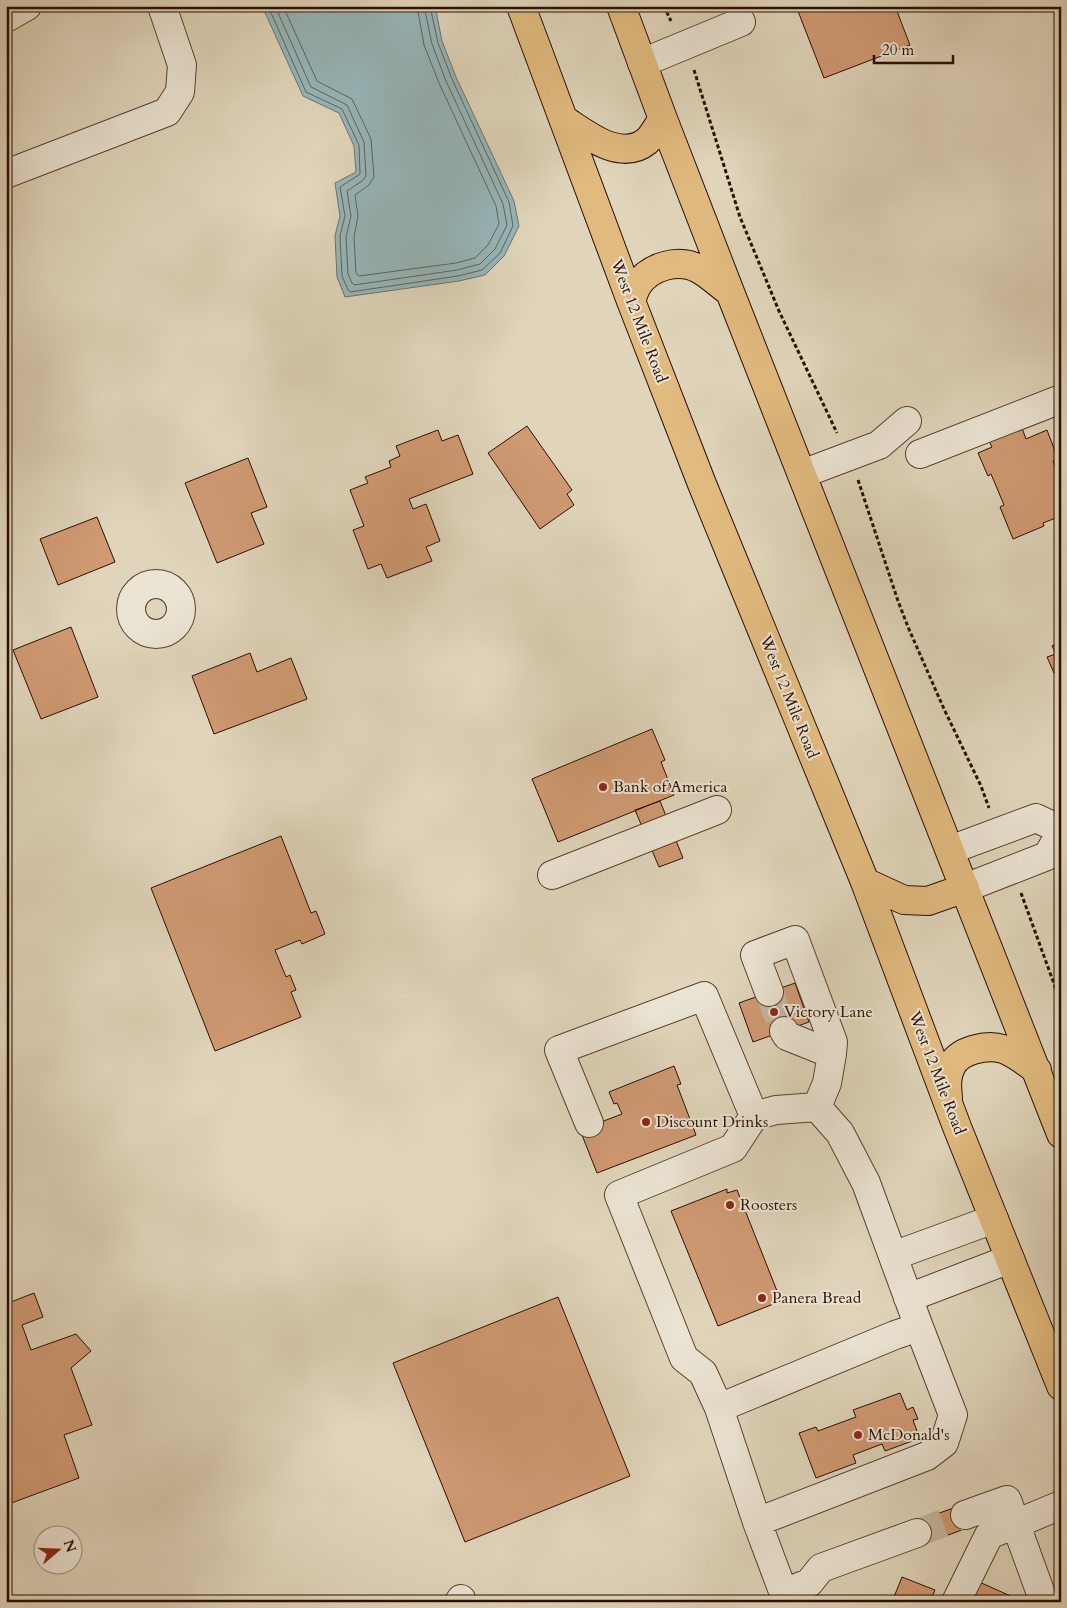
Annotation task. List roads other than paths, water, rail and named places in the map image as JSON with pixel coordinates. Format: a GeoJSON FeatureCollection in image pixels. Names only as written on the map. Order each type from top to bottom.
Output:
{"type":"FeatureCollection","features":[{"type":"Feature","properties":{"kind":"main road","name":"West 12 Mile Road"},"geometry":{"type":"LineString","coordinates":[[521,6],[631,301],[724,539],[866,882],[949,1105],[1061,1386]]}},
{"type":"Feature","properties":{"kind":"main road"},"geometry":{"type":"LineString","coordinates":[[621,6],[730,292],[1061,1134]]}},
{"type":"Feature","properties":{"kind":"main road"},"geometry":{"type":"LineString","coordinates":[[563,118],[594,139],[617,148],[633,148],[648,141],[663,119]]}},
{"type":"Feature","properties":{"kind":"main road"},"geometry":{"type":"LineString","coordinates":[[631,301],[638,285],[648,274],[664,265],[680,264],[698,268],[730,292]]}},
{"type":"Feature","properties":{"kind":"main road"},"geometry":{"type":"LineString","coordinates":[[866,882],[904,900],[928,901],[965,888]]}},
{"type":"Feature","properties":{"kind":"main road"},"geometry":{"type":"LineString","coordinates":[[949,1105],[947,1082],[951,1065],[963,1054],[975,1049],[987,1047],[1003,1049],[1037,1070]]}},
{"type":"Feature","properties":{"kind":"street"},"geometry":{"type":"LineString","coordinates":[[6,18],[27,6]]}},
{"type":"Feature","properties":{"kind":"street"},"geometry":{"type":"LineString","coordinates":[[6,174],[167,112],[180,92],[182,65],[162,6]]}},
{"type":"Feature","properties":{"kind":"street"},"geometry":{"type":"LineString","coordinates":[[642,63],[741,22]]}},
{"type":"Feature","properties":{"kind":"street"},"geometry":{"type":"LineString","coordinates":[[920,454],[1061,399]]}},
{"type":"Feature","properties":{"kind":"street"},"geometry":{"type":"LineString","coordinates":[[802,474],[879,445],[907,421]]}},
{"type":"Feature","properties":{"kind":"street"},"geometry":{"type":"LineString","coordinates":[[552,875],[717,810]]}},
{"type":"Feature","properties":{"kind":"street"},"geometry":{"type":"LineString","coordinates":[[950,850],[1036,818],[1061,832],[1047,856],[965,888]]}},
{"type":"Feature","properties":{"kind":"street"},"geometry":{"type":"LineString","coordinates":[[769,992],[755,955],[795,940],[833,1042],[827,1083],[817,1107]]}},
{"type":"Feature","properties":{"kind":"street"},"geometry":{"type":"LineString","coordinates":[[589,1122],[559,1050],[704,996],[754,1116]]}},
{"type":"Feature","properties":{"kind":"street"},"geometry":{"type":"LineString","coordinates":[[784,1031],[786,1036],[832,1054]]}},
{"type":"Feature","properties":{"kind":"street"},"geometry":{"type":"LineString","coordinates":[[817,1107],[776,1110],[754,1116],[733,1148],[619,1195],[684,1358],[703,1374],[719,1408],[786,1597],[811,1592],[822,1568],[917,1533]]}},
{"type":"Feature","properties":{"kind":"street"},"geometry":{"type":"LineString","coordinates":[[758,1522],[927,1456],[944,1443],[953,1414],[866,1183],[840,1133],[817,1107]]}},
{"type":"Feature","properties":{"kind":"street"},"geometry":{"type":"LineString","coordinates":[[893,1256],[994,1219]]}},
{"type":"Feature","properties":{"kind":"street"},"geometry":{"type":"LineString","coordinates":[[908,1298],[1010,1259]]}},
{"type":"Feature","properties":{"kind":"street"},"geometry":{"type":"LineString","coordinates":[[719,1408],[919,1327]]}},
{"type":"Feature","properties":{"kind":"street"},"geometry":{"type":"LineString","coordinates":[[965,1515],[1061,1505]]}},
{"type":"Feature","properties":{"kind":"street"},"geometry":{"type":"LineString","coordinates":[[956,1602],[989,1535],[1011,1511]]}},
{"type":"Feature","properties":{"kind":"street"},"geometry":{"type":"LineString","coordinates":[[1011,1511],[1044,1602]]}},
{"type":"Feature","properties":{"kind":"water"},"geometry":{"type":"Polygon","coordinates":[[[262,6],[435,6],[442,41],[456,77],[514,201],[519,226],[504,256],[485,275],[459,281],[345,297],[337,277],[335,236],[340,216],[335,183],[356,172],[354,146],[339,113],[303,96],[262,6]]]}},
{"type":"Feature","properties":{"kind":"tunnel"},"geometry":{"type":"LineString","coordinates":[[769,992],[784,1031]]}},
{"type":"Feature","properties":{"kind":"tunnel"},"geometry":{"type":"LineString","coordinates":[[917,1533],[965,1515]]}},
{"type":"Feature","properties":{"kind":"place","name":"Bank of America"},"geometry":{"type":"Point","coordinates":[603,787]}},
{"type":"Feature","properties":{"kind":"place","name":"Victory Lane"},"geometry":{"type":"Point","coordinates":[774,1012]}},
{"type":"Feature","properties":{"kind":"place","name":"Discount Drinks"},"geometry":{"type":"Point","coordinates":[646,1122]}},
{"type":"Feature","properties":{"kind":"place","name":"Roosters"},"geometry":{"type":"Point","coordinates":[730,1205]}},
{"type":"Feature","properties":{"kind":"place","name":"Panera Bread"},"geometry":{"type":"Point","coordinates":[762,1298]}},
{"type":"Feature","properties":{"kind":"place","name":"McDonald's"},"geometry":{"type":"Point","coordinates":[858,1435]}}]}
